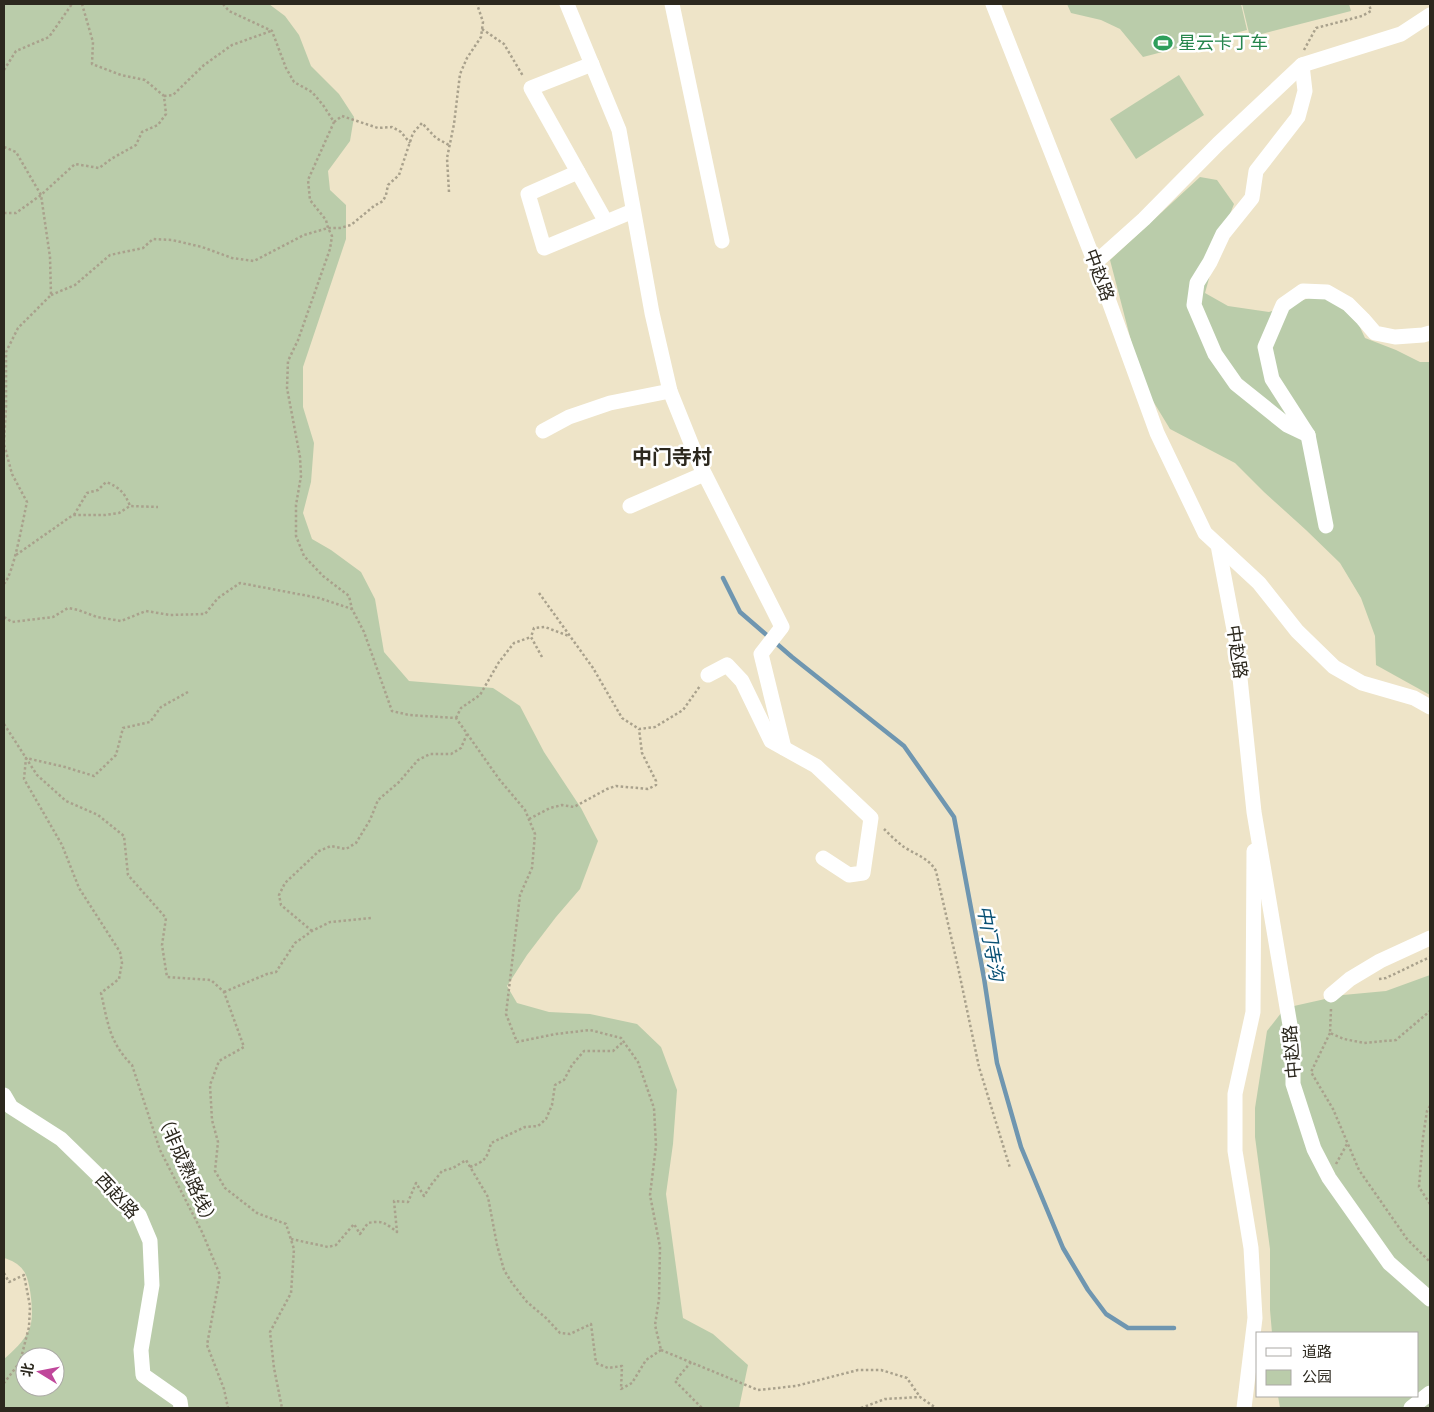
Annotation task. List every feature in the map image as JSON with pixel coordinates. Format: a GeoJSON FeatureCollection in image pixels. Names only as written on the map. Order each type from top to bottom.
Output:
{"type":"FeatureCollection","features":[{"type":"Feature","properties":{"kind":"street"},"geometry":{"type":"LineString","coordinates":[[567,4],[618,130],[652,313],[670,391],[704,474],[782,627],[761,654],[784,748]]}},
{"type":"Feature","properties":{"kind":"street"},"geometry":{"type":"LineString","coordinates":[[672,4],[722,241]]}},
{"type":"Feature","properties":{"kind":"street","name":"中赵路"},"geometry":{"type":"LineString","coordinates":[[993,4],[1095,263],[1156,433],[1206,533],[1218,544],[1236,640],[1254,812],[1293,1043],[1293,1084],[1314,1149],[1329,1178],[1389,1263],[1430,1299]]}},
{"type":"Feature","properties":{"kind":"street"},"geometry":{"type":"LineString","coordinates":[[1095,263],[1144,219],[1218,144],[1302,65],[1401,34],[1430,15]]}},
{"type":"Feature","properties":{"kind":"street"},"geometry":{"type":"LineString","coordinates":[[592,64],[530,88],[606,222]]}},
{"type":"Feature","properties":{"kind":"street"},"geometry":{"type":"LineString","coordinates":[[1302,65],[1305,91],[1298,117],[1256,171],[1252,198],[1224,234],[1198,283],[1194,304],[1215,354],[1236,384],[1287,425],[1308,436]]}},
{"type":"Feature","properties":{"kind":"street"},"geometry":{"type":"LineString","coordinates":[[578,172],[528,194],[544,248],[633,211]]}},
{"type":"Feature","properties":{"kind":"street"},"geometry":{"type":"LineString","coordinates":[[1326,526],[1308,436],[1272,379],[1265,347],[1283,305],[1303,291],[1327,292],[1348,304],[1375,333],[1395,338],[1430,333]]}},
{"type":"Feature","properties":{"kind":"street"},"geometry":{"type":"LineString","coordinates":[[543,431],[569,417],[610,403],[670,391]]}},
{"type":"Feature","properties":{"kind":"street"},"geometry":{"type":"LineString","coordinates":[[630,506],[704,474]]}},
{"type":"Feature","properties":{"kind":"street"},"geometry":{"type":"LineString","coordinates":[[1218,544],[1260,583],[1297,631],[1334,667],[1362,683],[1414,698],[1430,707]]}},
{"type":"Feature","properties":{"kind":"street"},"geometry":{"type":"LineString","coordinates":[[708,675],[727,665],[742,681],[771,741],[816,766],[872,818],[864,874],[849,875],[823,858]]}},
{"type":"Feature","properties":{"kind":"street"},"geometry":{"type":"LineString","coordinates":[[1244,1408],[1255,1318],[1251,1248],[1235,1151],[1235,1094],[1253,1012],[1254,812]]}},
{"type":"Feature","properties":{"kind":"street"},"geometry":{"type":"LineString","coordinates":[[1332,995],[1350,979],[1430,938]]}},
{"type":"Feature","properties":{"kind":"street","name":"西赵路"},"geometry":{"type":"LineString","coordinates":[[4,1096],[11,1107],[62,1139],[139,1215],[150,1241],[152,1285],[141,1350],[143,1375],[180,1401],[181,1408]]}},
{"type":"Feature","properties":{"kind":"street"},"geometry":{"type":"LineString","coordinates":[[1411,1408],[1430,1394]]}},
{"type":"Feature","properties":{"kind":"path"},"geometry":{"type":"LineString","coordinates":[[4,70],[16,51],[49,37],[72,4]]}},
{"type":"Feature","properties":{"kind":"path"},"geometry":{"type":"LineString","coordinates":[[4,213],[16,213],[41,195],[75,164],[98,168],[136,145],[142,132],[158,125],[166,114],[164,96],[145,80],[121,75],[92,64],[93,42],[82,4]]}},
{"type":"Feature","properties":{"kind":"path"},"geometry":{"type":"LineString","coordinates":[[223,4],[229,11],[272,31],[286,68],[294,82],[312,92],[334,122]]}},
{"type":"Feature","properties":{"kind":"path"},"geometry":{"type":"LineString","coordinates":[[449,192],[447,158],[454,124],[460,74],[467,58],[481,37],[483,22],[477,4]]}},
{"type":"Feature","properties":{"kind":"path"},"geometry":{"type":"LineString","coordinates":[[1302,65],[1304,51],[1316,28],[1362,16],[1371,11],[1369,4]]}},
{"type":"Feature","properties":{"kind":"path"},"geometry":{"type":"LineString","coordinates":[[482,29],[504,44],[530,88]]}},
{"type":"Feature","properties":{"kind":"path"},"geometry":{"type":"LineString","coordinates":[[164,96],[173,95],[204,64],[232,45],[272,31]]}},
{"type":"Feature","properties":{"kind":"path"},"geometry":{"type":"LineString","coordinates":[[410,143],[401,132],[392,127],[378,128],[342,116],[334,122],[308,180],[310,200],[326,220],[332,236],[330,249],[298,340],[288,362],[287,388],[300,457],[301,476],[296,505],[296,536],[304,556],[323,576],[349,596],[352,609],[364,632],[392,711],[409,715],[456,718]]}},
{"type":"Feature","properties":{"kind":"path"},"geometry":{"type":"LineString","coordinates":[[4,584],[15,556],[27,502],[12,474],[4,444],[6,352],[18,328],[51,295],[75,285],[110,255],[143,248],[153,239],[172,240],[202,247],[232,258],[254,262],[304,235],[328,228],[351,226],[374,206],[383,201],[388,185],[400,175],[413,133],[422,123],[436,138],[449,146]]}},
{"type":"Feature","properties":{"kind":"path"},"geometry":{"type":"LineString","coordinates":[[4,147],[16,152],[41,195],[50,257],[51,295]]}},
{"type":"Feature","properties":{"kind":"path"},"geometry":{"type":"LineString","coordinates":[[15,556],[73,515],[87,493],[98,490],[106,482],[116,486],[126,496],[130,506]]}},
{"type":"Feature","properties":{"kind":"path"},"geometry":{"type":"LineString","coordinates":[[73,515],[119,513],[130,506],[158,507]]}},
{"type":"Feature","properties":{"kind":"path"},"geometry":{"type":"LineString","coordinates":[[4,617],[12,622],[54,617],[68,608],[98,617],[121,621],[146,611],[170,615],[205,614],[218,598],[240,583],[319,598],[352,609]]}},
{"type":"Feature","properties":{"kind":"path"},"geometry":{"type":"LineString","coordinates":[[539,593],[594,668],[622,718],[639,729],[655,727],[683,710],[708,675]]}},
{"type":"Feature","properties":{"kind":"path"},"geometry":{"type":"LineString","coordinates":[[542,657],[531,637],[534,628],[545,627],[571,636]]}},
{"type":"Feature","properties":{"kind":"path"},"geometry":{"type":"LineString","coordinates":[[456,718],[461,708],[480,695],[499,662],[514,643],[531,637]]}},
{"type":"Feature","properties":{"kind":"path"},"geometry":{"type":"LineString","coordinates":[[26,758],[94,776],[116,755],[123,728],[150,722],[161,707],[188,692]]}},
{"type":"Feature","properties":{"kind":"path"},"geometry":{"type":"LineString","coordinates":[[456,718],[499,779],[525,810],[535,834],[532,868],[520,895],[506,1014],[517,1042],[556,1034],[590,1030],[621,1038],[638,1062],[654,1108],[656,1146],[650,1195],[660,1247],[659,1300],[655,1326],[661,1350]]}},
{"type":"Feature","properties":{"kind":"path"},"geometry":{"type":"LineString","coordinates":[[4,724],[37,775],[66,801],[98,816],[124,836],[128,875],[166,918],[162,945],[167,977],[211,980],[224,992],[244,1047],[219,1061],[210,1085],[212,1120],[218,1142],[215,1170],[225,1188],[257,1213],[286,1224],[294,1249],[291,1293],[270,1332],[274,1368],[282,1408]]}},
{"type":"Feature","properties":{"kind":"path"},"geometry":{"type":"LineString","coordinates":[[528,819],[550,808],[562,805],[574,807],[616,786],[648,789],[656,785],[656,781],[642,753],[639,729]]}},
{"type":"Feature","properties":{"kind":"path"},"geometry":{"type":"LineString","coordinates":[[312,930],[282,904],[279,895],[285,883],[319,851],[331,846],[346,849],[356,843],[370,820],[378,800],[399,782],[418,760],[430,754],[451,754],[461,748],[467,734]]}},
{"type":"Feature","properties":{"kind":"path","name":"（非成熟路线）"},"geometry":{"type":"LineString","coordinates":[[26,758],[24,779],[62,845],[79,888],[120,952],[122,963],[119,979],[101,993],[110,1035],[123,1056],[132,1066],[160,1150],[202,1232],[220,1275],[208,1345],[224,1389],[228,1408]]}},
{"type":"Feature","properties":{"kind":"path"},"geometry":{"type":"LineString","coordinates":[[872,818],[903,847],[929,861],[936,871],[979,1068],[1010,1168]]}},
{"type":"Feature","properties":{"kind":"path"},"geometry":{"type":"LineString","coordinates":[[224,992],[276,972],[295,943],[312,930],[330,922],[371,918]]}},
{"type":"Feature","properties":{"kind":"path"},"geometry":{"type":"LineString","coordinates":[[1332,995],[1330,1033],[1311,1072],[1332,1109],[1359,1170],[1407,1239],[1430,1262]]}},
{"type":"Feature","properties":{"kind":"path"},"geometry":{"type":"LineString","coordinates":[[1330,1033],[1344,1039],[1364,1043],[1396,1040],[1430,1012]]}},
{"type":"Feature","properties":{"kind":"path"},"geometry":{"type":"LineString","coordinates":[[470,1167],[483,1162],[488,1155],[491,1143],[525,1127],[538,1126],[546,1119],[552,1104],[555,1085],[564,1080],[572,1065],[584,1051],[613,1051],[623,1042]]}},
{"type":"Feature","properties":{"kind":"path"},"geometry":{"type":"LineString","coordinates":[[1430,1106],[1427,1111],[1423,1137],[1419,1187],[1430,1204]]}},
{"type":"Feature","properties":{"kind":"path"},"geometry":{"type":"LineString","coordinates":[[1329,1178],[1348,1144]]}},
{"type":"Feature","properties":{"kind":"path"},"geometry":{"type":"LineString","coordinates":[[291,1239],[328,1247],[336,1245],[354,1224],[360,1234],[368,1223],[379,1221],[386,1223],[397,1232],[394,1202],[408,1202],[416,1183],[424,1196],[442,1171],[453,1168],[466,1160],[488,1197],[504,1270],[528,1302],[560,1333],[570,1334],[592,1324],[596,1362],[608,1368],[622,1366],[621,1389],[632,1383],[646,1360],[661,1350]]}},
{"type":"Feature","properties":{"kind":"path"},"geometry":{"type":"LineString","coordinates":[[4,1273],[9,1282],[24,1275],[30,1306],[29,1327],[20,1362],[4,1383]]}},
{"type":"Feature","properties":{"kind":"path"},"geometry":{"type":"LineString","coordinates":[[661,1350],[758,1390],[796,1386],[858,1370],[881,1370],[907,1378],[920,1397],[936,1408]]}},
{"type":"Feature","properties":{"kind":"path"},"geometry":{"type":"LineString","coordinates":[[690,1362],[675,1381],[702,1408]]}},
{"type":"Feature","properties":{"kind":"path"},"geometry":{"type":"LineString","coordinates":[[861,1408],[885,1399],[920,1397]]}},
{"type":"Feature","properties":{"kind":"green space"},"geometry":{"type":"Polygon","coordinates":[[[4,4],[269,4],[285,16],[299,35],[311,66],[339,94],[354,117],[350,141],[328,171],[330,190],[346,205],[346,239],[303,367],[303,407],[314,443],[311,482],[303,513],[312,539],[361,572],[375,599],[384,652],[409,681],[493,688],[520,706],[544,752],[581,808],[598,841],[580,889],[527,955],[507,986],[517,1003],[549,1012],[590,1014],[637,1024],[661,1047],[677,1090],[673,1144],[666,1194],[683,1318],[713,1334],[748,1365],[739,1408],[4,1408],[4,1359],[15,1349],[15,1397],[65,1397],[65,1347],[17,1347],[31,1325],[32,1309],[26,1275],[12,1261],[4,1258],[4,4]]]}},
{"type":"Feature","properties":{"kind":"green space","name":"星云卡丁车"},"geometry":{"type":"Polygon","coordinates":[[[1067,4],[1241,4],[1247,30],[1143,57],[1120,29],[1101,20],[1071,13],[1067,4]]]}},
{"type":"Feature","properties":{"kind":"green space"},"geometry":{"type":"Polygon","coordinates":[[[1242,4],[1349,4],[1351,11],[1250,37],[1242,4]]]}},
{"type":"Feature","properties":{"kind":"green space"},"geometry":{"type":"Polygon","coordinates":[[[1179,75],[1204,115],[1136,159],[1110,119],[1179,75]]]}},
{"type":"Feature","properties":{"kind":"green space"},"geometry":{"type":"Polygon","coordinates":[[[1200,177],[1217,180],[1234,204],[1219,242],[1205,293],[1228,306],[1269,312],[1320,296],[1350,306],[1365,338],[1420,362],[1430,362],[1430,695],[1376,665],[1375,636],[1361,598],[1340,563],[1235,463],[1170,429],[1142,383],[1110,260],[1200,177]]]}},
{"type":"Feature","properties":{"kind":"green space"},"geometry":{"type":"Polygon","coordinates":[[[1430,975],[1430,1408],[1280,1408],[1278,1397],[1419,1397],[1419,1332],[1272,1332],[1270,1249],[1255,1137],[1255,1108],[1267,1031],[1285,1008],[1343,995],[1386,991],[1430,975]]]}},
{"type":"Feature","properties":{"kind":"waterway","name":"中门寺沟"},"geometry":{"type":"LineString","coordinates":[[723,578],[740,612],[792,657],[904,746],[954,817],[984,978],[997,1063],[1021,1147],[1063,1248],[1088,1290],[1106,1314],[1128,1328],[1174,1328]]}},
{"type":"Feature","properties":{"kind":"place","name":"星云卡丁车"},"geometry":{"type":"Point","coordinates":[1163,43]}},
{"type":"Feature","properties":{"kind":"district","name":"中门寺村"},"geometry":{"type":"Point","coordinates":[672,457]}}]}
